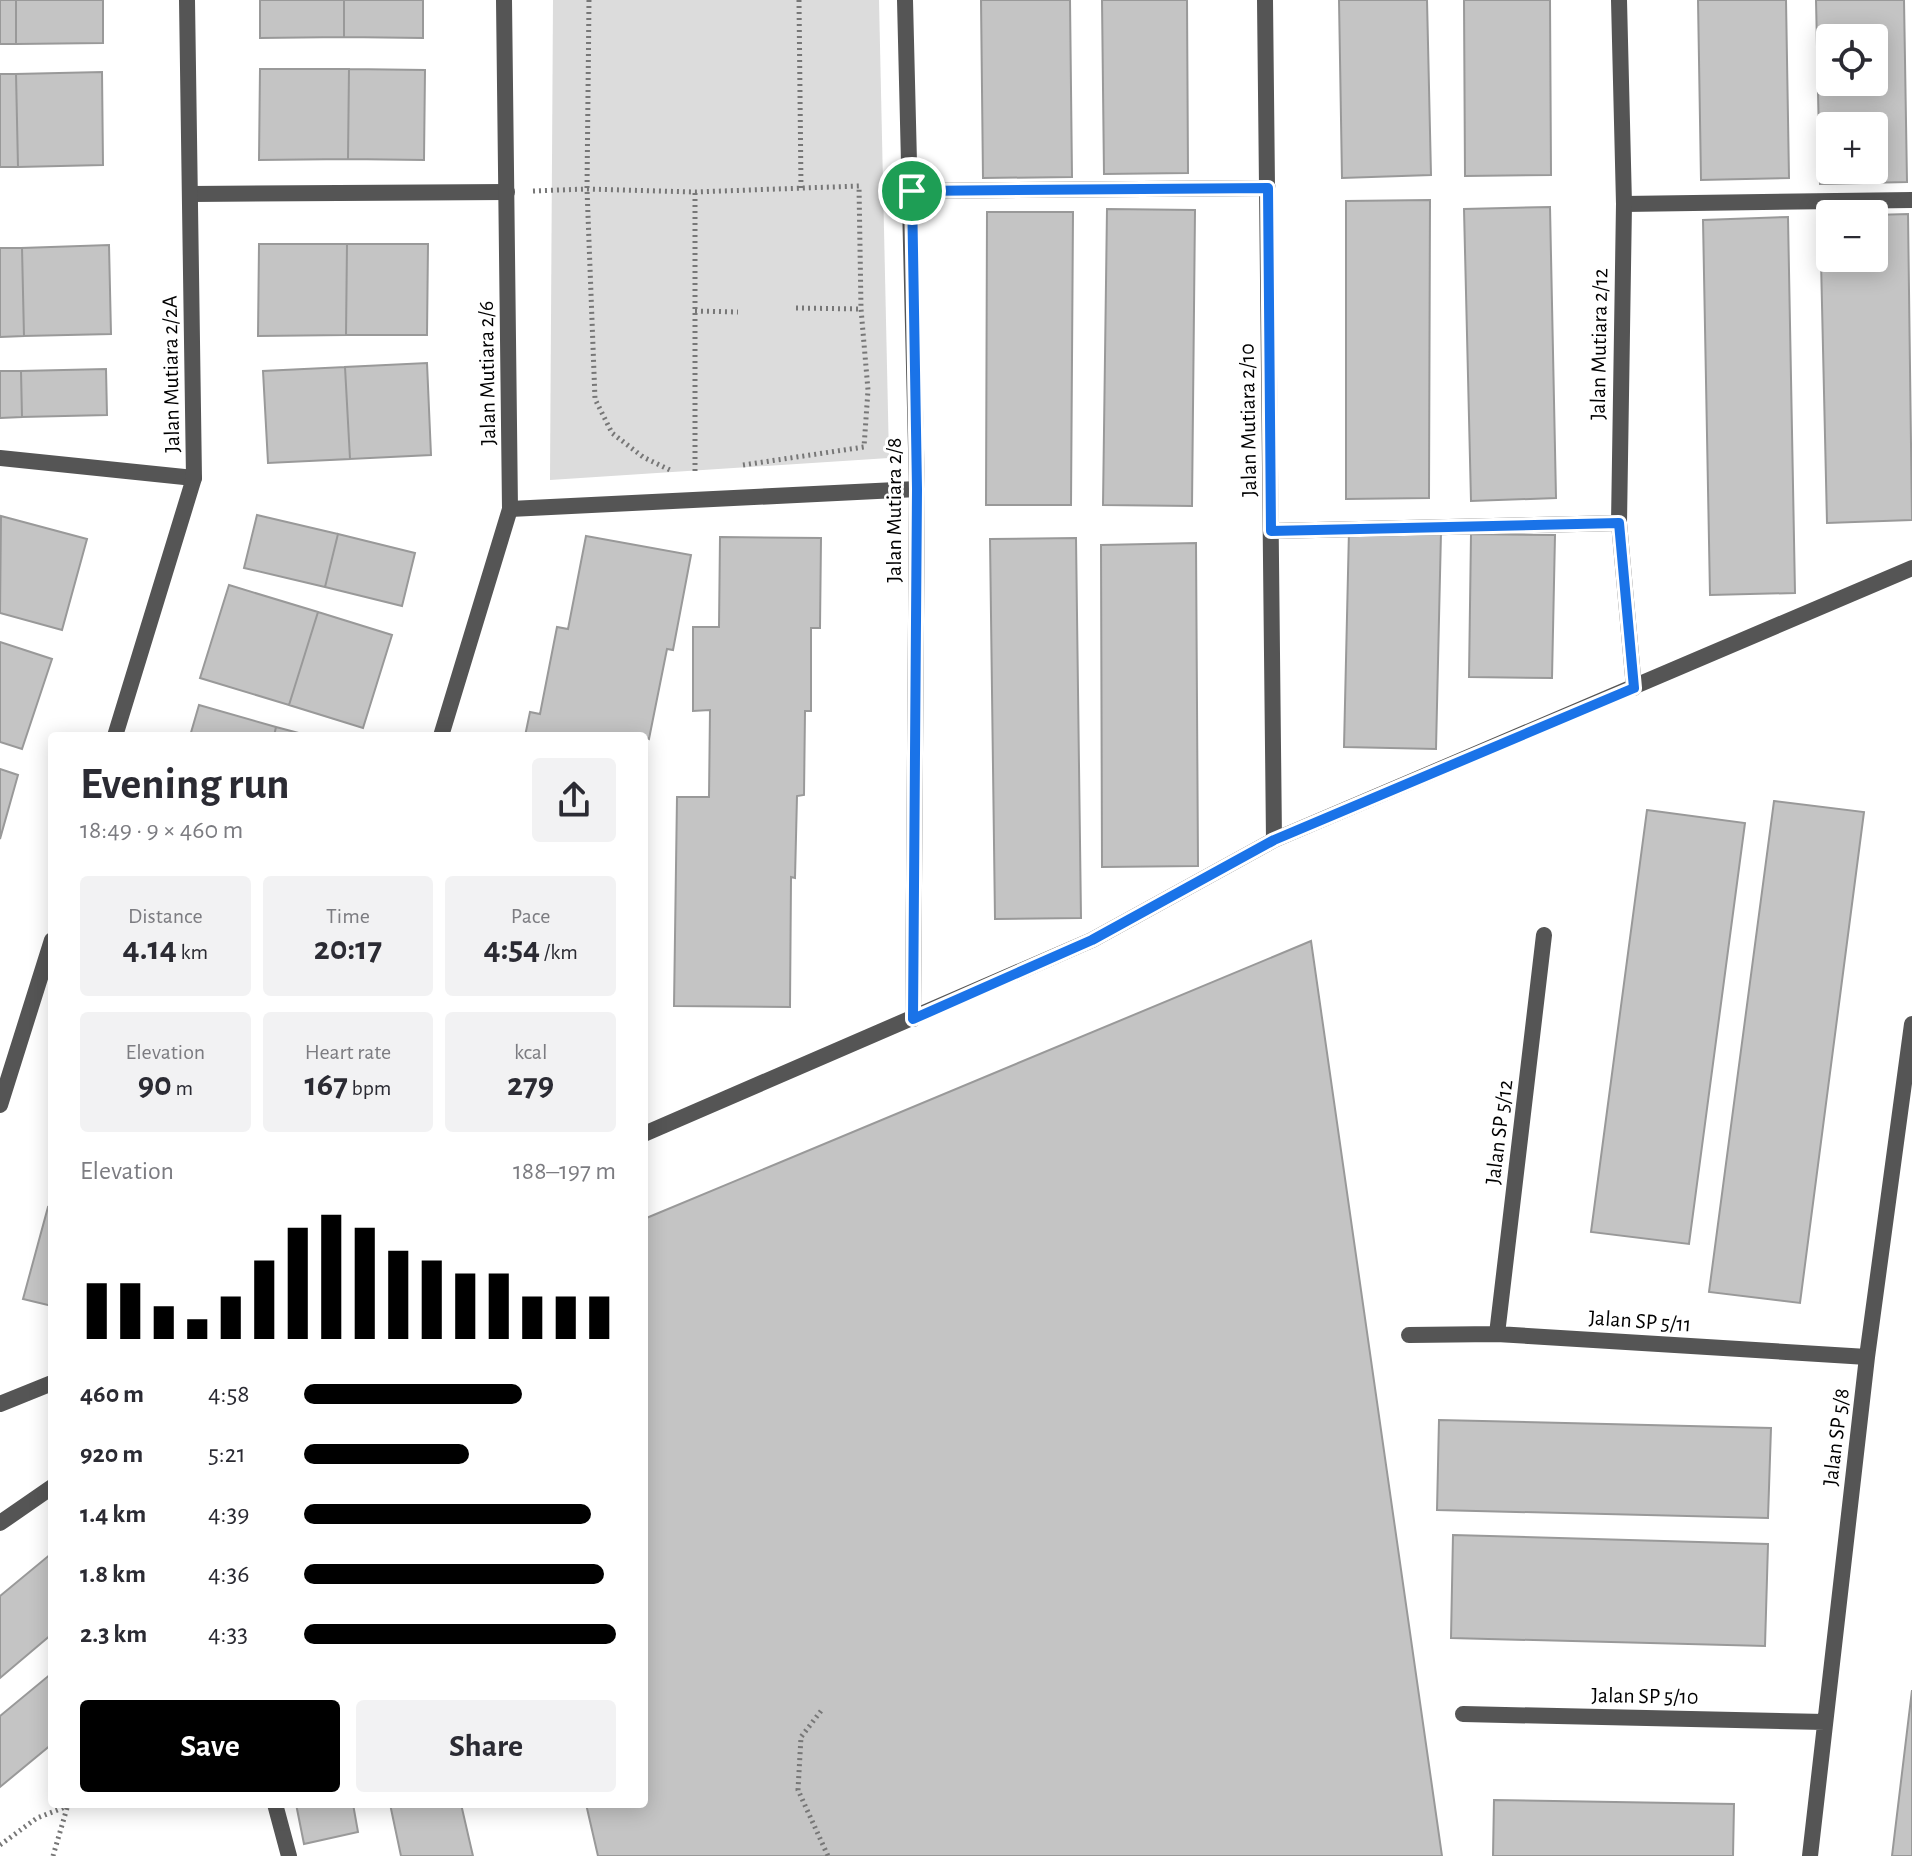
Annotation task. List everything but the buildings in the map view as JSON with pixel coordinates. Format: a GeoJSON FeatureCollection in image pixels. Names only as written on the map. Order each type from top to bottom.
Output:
{"type":"FeatureCollection","features":[{"type":"Feature","properties":{"kind":"street","name":"Jalan Mutiara 2/2A"},"geometry":{"type":"LineString","coordinates":[[116,732],[194,478],[187,0]]}},
{"type":"Feature","properties":{"kind":"street","name":"Jalan Mutiara 2/6"},"geometry":{"type":"LineString","coordinates":[[442,732],[510,509],[504,0]]}},
{"type":"Feature","properties":{"kind":"street","name":"Jalan Mutiara 2/8"},"geometry":{"type":"LineString","coordinates":[[905,0],[917,489],[913,1019]]}},
{"type":"Feature","properties":{"kind":"street","name":"Jalan Mutiara 2/10"},"geometry":{"type":"LineString","coordinates":[[1265,0],[1274,840]]}},
{"type":"Feature","properties":{"kind":"street","name":"Jalan Mutiara 2/12"},"geometry":{"type":"LineString","coordinates":[[1619,0],[1624,204],[1619,523],[1634,688]]}},
{"type":"Feature","properties":{"kind":"street"},"geometry":{"type":"LineString","coordinates":[[912,191],[1268,188]]}},
{"type":"Feature","properties":{"kind":"street"},"geometry":{"type":"LineString","coordinates":[[191,194],[507,192]]}},
{"type":"Feature","properties":{"kind":"street"},"geometry":{"type":"LineString","coordinates":[[1624,204],[1912,200]]}},
{"type":"Feature","properties":{"kind":"street"},"geometry":{"type":"LineString","coordinates":[[0,458],[194,478]]}},
{"type":"Feature","properties":{"kind":"street"},"geometry":{"type":"LineString","coordinates":[[510,509],[917,489]]}},
{"type":"Feature","properties":{"kind":"street"},"geometry":{"type":"LineString","coordinates":[[1271,531],[1619,523]]}},
{"type":"Feature","properties":{"kind":"street"},"geometry":{"type":"LineString","coordinates":[[648,1132],[1092,940],[1274,840],[1912,568]]}},
{"type":"Feature","properties":{"kind":"street","name":"Jalan SP 5/12"},"geometry":{"type":"LineString","coordinates":[[1497,1334],[1544,935]]}},
{"type":"Feature","properties":{"kind":"street"},"geometry":{"type":"LineString","coordinates":[[0,1105],[48,953]]}},
{"type":"Feature","properties":{"kind":"street","name":"Jalan SP 5/8"},"geometry":{"type":"LineString","coordinates":[[1810,1856],[1867,1357],[1912,1024]]}},
{"type":"Feature","properties":{"kind":"street","name":"Jalan SP 5/11"},"geometry":{"type":"LineString","coordinates":[[1409,1335],[1497,1334],[1867,1357]]}},
{"type":"Feature","properties":{"kind":"street"},"geometry":{"type":"LineString","coordinates":[[0,1404],[48,1385]]}},
{"type":"Feature","properties":{"kind":"street"},"geometry":{"type":"LineString","coordinates":[[0,1523],[48,1490]]}},
{"type":"Feature","properties":{"kind":"street","name":"Jalan SP 5/10"},"geometry":{"type":"LineString","coordinates":[[1463,1714],[1825,1722]]}},
{"type":"Feature","properties":{"kind":"street"},"geometry":{"type":"LineString","coordinates":[[276,1808],[289,1856]]}},
{"type":"Feature","properties":{"kind":"path"},"geometry":{"type":"LineString","coordinates":[[589,0],[587,189],[595,399],[612,433],[643,457],[665,469],[695,473],[710,470]]}},
{"type":"Feature","properties":{"kind":"path"},"geometry":{"type":"LineString","coordinates":[[799,0],[801,188]]}},
{"type":"Feature","properties":{"kind":"path"},"geometry":{"type":"LineString","coordinates":[[507,192],[587,189],[695,192],[859,186],[861,309],[868,390],[864,447],[741,466]]}},
{"type":"Feature","properties":{"kind":"path"},"geometry":{"type":"LineString","coordinates":[[695,192],[695,473]]}},
{"type":"Feature","properties":{"kind":"path"},"geometry":{"type":"LineString","coordinates":[[796,308],[861,309]]}},
{"type":"Feature","properties":{"kind":"path"},"geometry":{"type":"LineString","coordinates":[[695,311],[738,312]]}},
{"type":"Feature","properties":{"kind":"path"},"geometry":{"type":"LineString","coordinates":[[821,1711],[801,1737],[798,1790],[828,1856]]}},
{"type":"Feature","properties":{"kind":"path"},"geometry":{"type":"LineString","coordinates":[[0,1845],[37,1818],[62,1808]]}},
{"type":"Feature","properties":{"kind":"path"},"geometry":{"type":"LineString","coordinates":[[53,1856],[69,1808]]}},
{"type":"Feature","properties":{"kind":"shaded area"},"geometry":{"type":"Polygon","coordinates":[[[553,0],[879,0],[889,458],[550,480],[553,0]]]}},
{"type":"Feature","properties":{"kind":"route"},"geometry":{"type":"LineString","coordinates":[[1268,188],[1271,531],[1619,523],[1634,688],[1274,840],[1092,940],[913,1019],[917,489],[912,191],[1268,188]]}}]}
